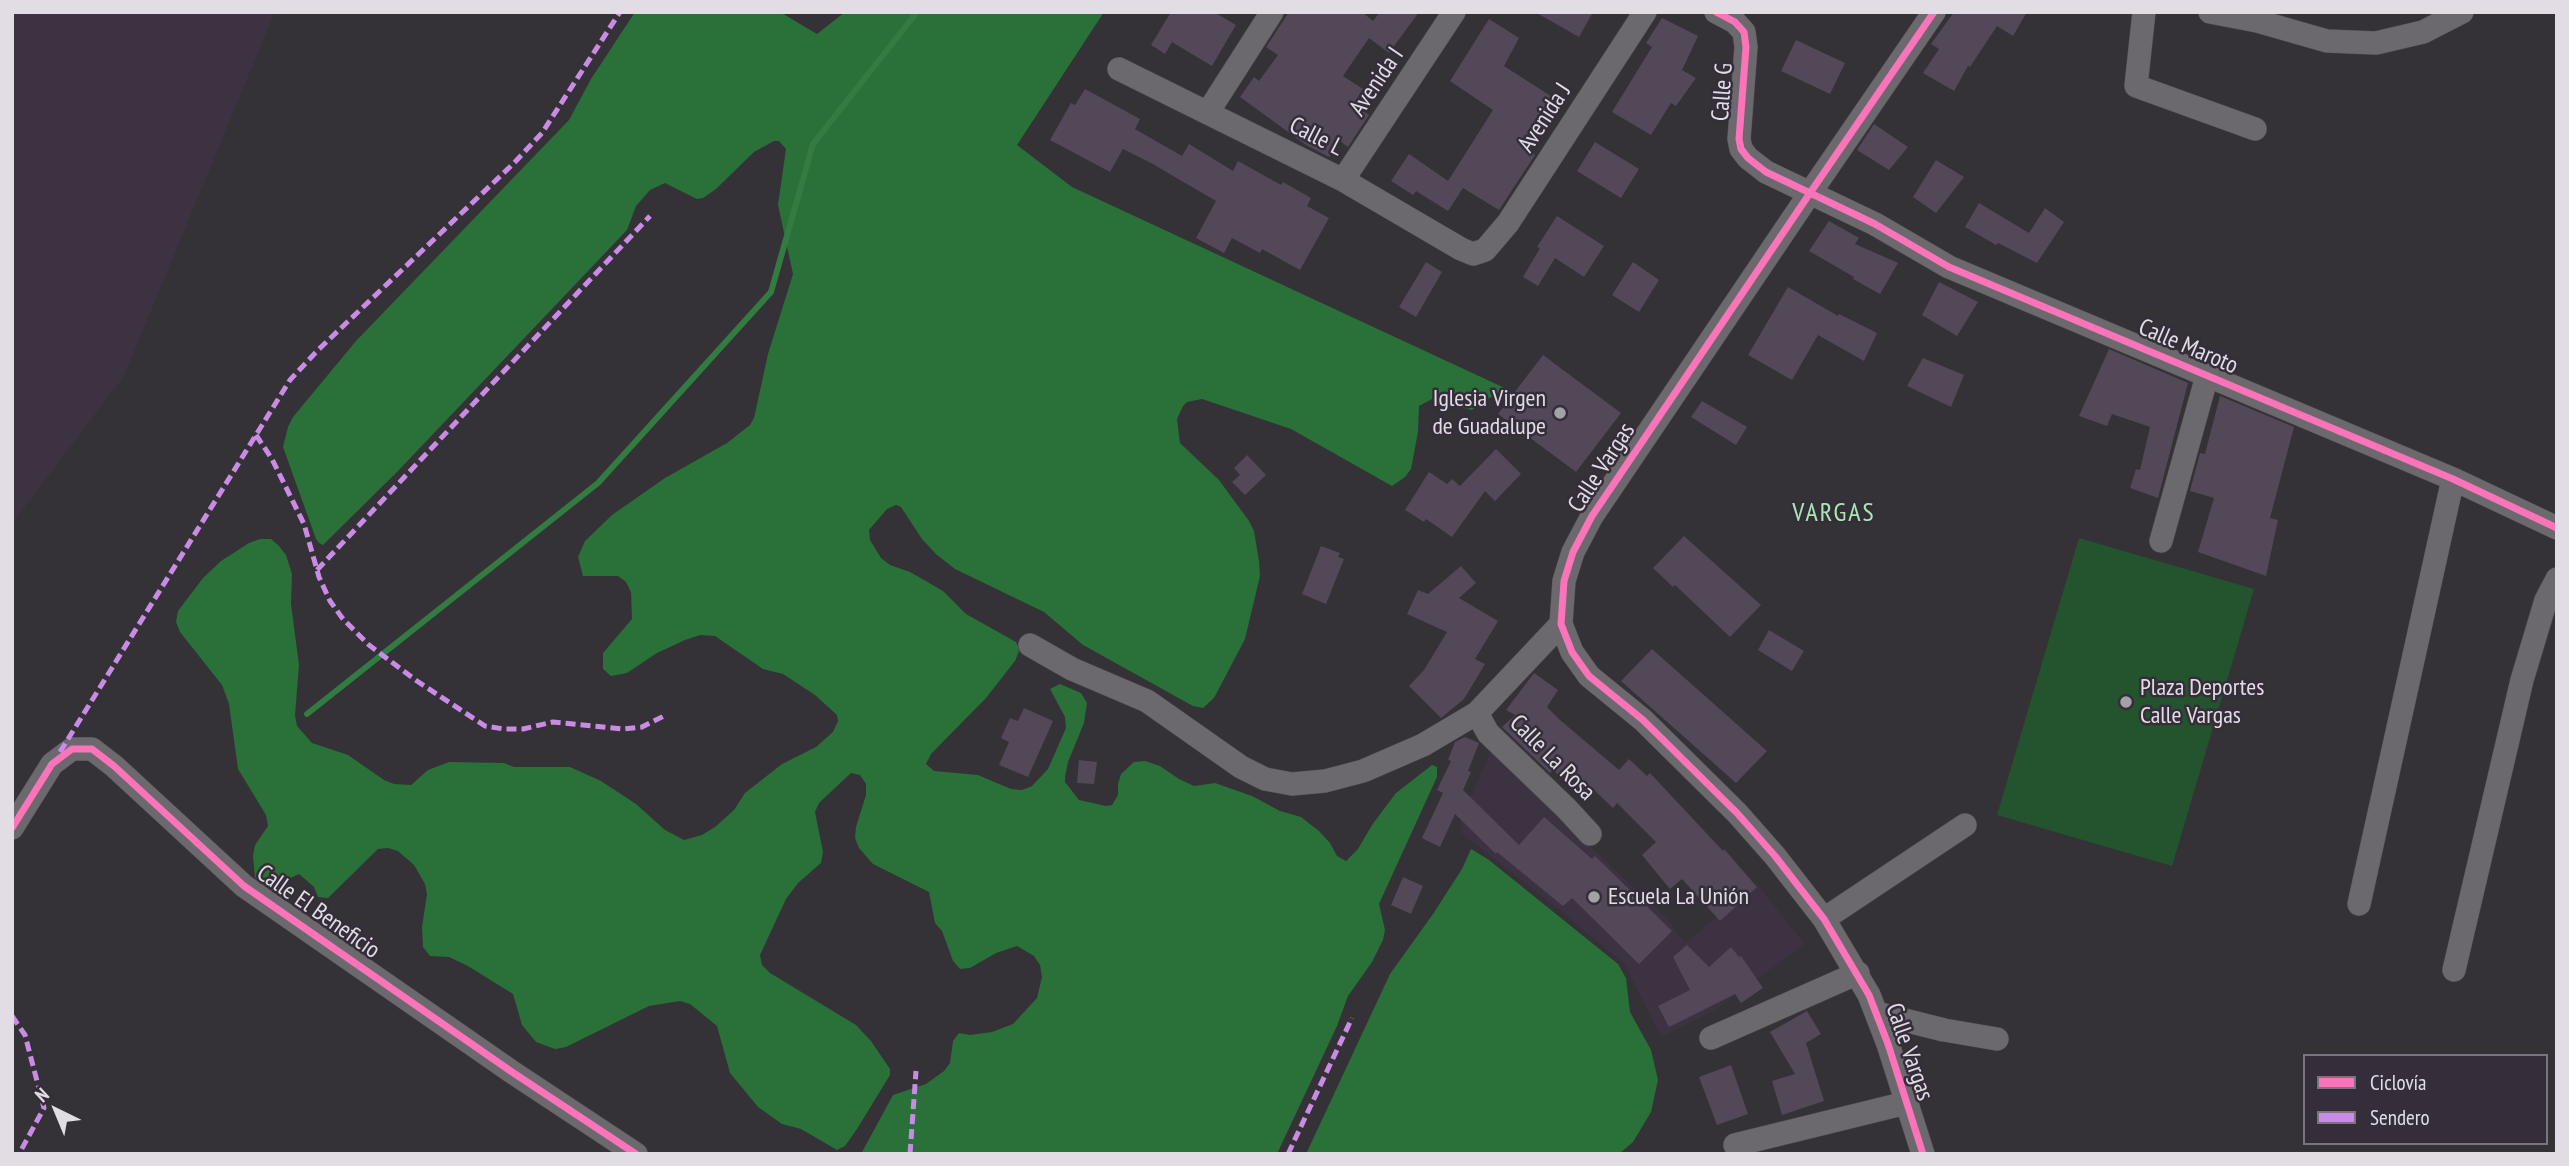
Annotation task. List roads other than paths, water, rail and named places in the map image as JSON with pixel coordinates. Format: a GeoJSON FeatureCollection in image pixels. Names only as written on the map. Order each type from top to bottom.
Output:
{"type":"FeatureCollection","features":[{"type":"Feature","properties":{"kind":"street"},"geometry":{"type":"LineString","coordinates":[[1208,112],[1272,12]]}},
{"type":"Feature","properties":{"kind":"street","name":"Avenida I"},"geometry":{"type":"LineString","coordinates":[[1343,180],[1454,12]]}},
{"type":"Feature","properties":{"kind":"street","name":"Avenida J"},"geometry":{"type":"LineString","coordinates":[[1485,250],[1508,223],[1645,12]]}},
{"type":"Feature","properties":{"kind":"street","name":"Calle G"},"geometry":{"type":"LineString","coordinates":[[1716,12],[1735,22],[1744,32],[1746,47],[1739,139],[1741,149],[1766,172],[1810,193]]}},
{"type":"Feature","properties":{"kind":"street","name":"Calle Vargas"},"geometry":{"type":"LineString","coordinates":[[1923,1154],[1876,1013],[1858,973],[1824,919],[1737,813],[1643,720],[1589,676],[1572,652],[1561,624],[1564,580],[1573,552],[1592,516],[1934,12]]}},
{"type":"Feature","properties":{"kind":"street"},"geometry":{"type":"LineString","coordinates":[[2144,12],[2136,86],[2255,129]]}},
{"type":"Feature","properties":{"kind":"street"},"geometry":{"type":"LineString","coordinates":[[2210,12],[2257,21],[2327,41],[2376,43],[2423,32],[2462,12]]}},
{"type":"Feature","properties":{"kind":"street","name":"Calle L"},"geometry":{"type":"LineString","coordinates":[[1119,69],[1343,180],[1461,249],[1473,254],[1485,250]]}},
{"type":"Feature","properties":{"kind":"street","name":"Calle Maroto"},"geometry":{"type":"LineString","coordinates":[[1810,193],[1875,224],[1949,267],[2453,479],[2557,528]]}},
{"type":"Feature","properties":{"kind":"street"},"geometry":{"type":"LineString","coordinates":[[2161,541],[2207,376]]}},
{"type":"Feature","properties":{"kind":"street"},"geometry":{"type":"LineString","coordinates":[[2359,904],[2453,479]]}},
{"type":"Feature","properties":{"kind":"street"},"geometry":{"type":"LineString","coordinates":[[2454,970],[2522,680],[2546,600],[2557,579]]}},
{"type":"Feature","properties":{"kind":"street","name":"Calle La Rosa"},"geometry":{"type":"LineString","coordinates":[[1561,624],[1477,713],[1488,733],[1590,834]]}},
{"type":"Feature","properties":{"kind":"street"},"geometry":{"type":"LineString","coordinates":[[1030,645],[1072,669],[1147,701],[1241,767],[1265,779],[1292,784],[1325,781],[1363,771],[1423,745],[1477,713]]}},
{"type":"Feature","properties":{"kind":"street","name":"Calle El Beneficio"},"geometry":{"type":"LineString","coordinates":[[12,828],[52,764],[72,749],[92,750],[114,765],[244,886],[512,1072],[636,1154]]}},
{"type":"Feature","properties":{"kind":"street"},"geometry":{"type":"LineString","coordinates":[[1824,919],[1965,825]]}},
{"type":"Feature","properties":{"kind":"street"},"geometry":{"type":"LineString","coordinates":[[1712,1038],[1858,973]]}},
{"type":"Feature","properties":{"kind":"street"},"geometry":{"type":"LineString","coordinates":[[1876,1013],[1944,1030],[1997,1039]]}},
{"type":"Feature","properties":{"kind":"street"},"geometry":{"type":"LineString","coordinates":[[1735,1144],[1906,1103]]}},
{"type":"Feature","properties":{"kind":"waterway"},"geometry":{"type":"LineString","coordinates":[[307,714],[598,483],[771,292],[813,144],[917,12]]}},
{"type":"Feature","properties":{"kind":"place","name":"Iglesia Virgen de Guadalupe"},"geometry":{"type":"Point","coordinates":[1560,413]}},
{"type":"Feature","properties":{"kind":"place","name":"Plaza Deportes Calle Vargas"},"geometry":{"type":"Point","coordinates":[2126,702]}},
{"type":"Feature","properties":{"kind":"place","name":"Escuela La Unión"},"geometry":{"type":"Point","coordinates":[1594,897]}},
{"type":"Feature","properties":{"kind":"district","name":"VARGAS"},"geometry":{"type":"Point","coordinates":[1834,514]}}]}
